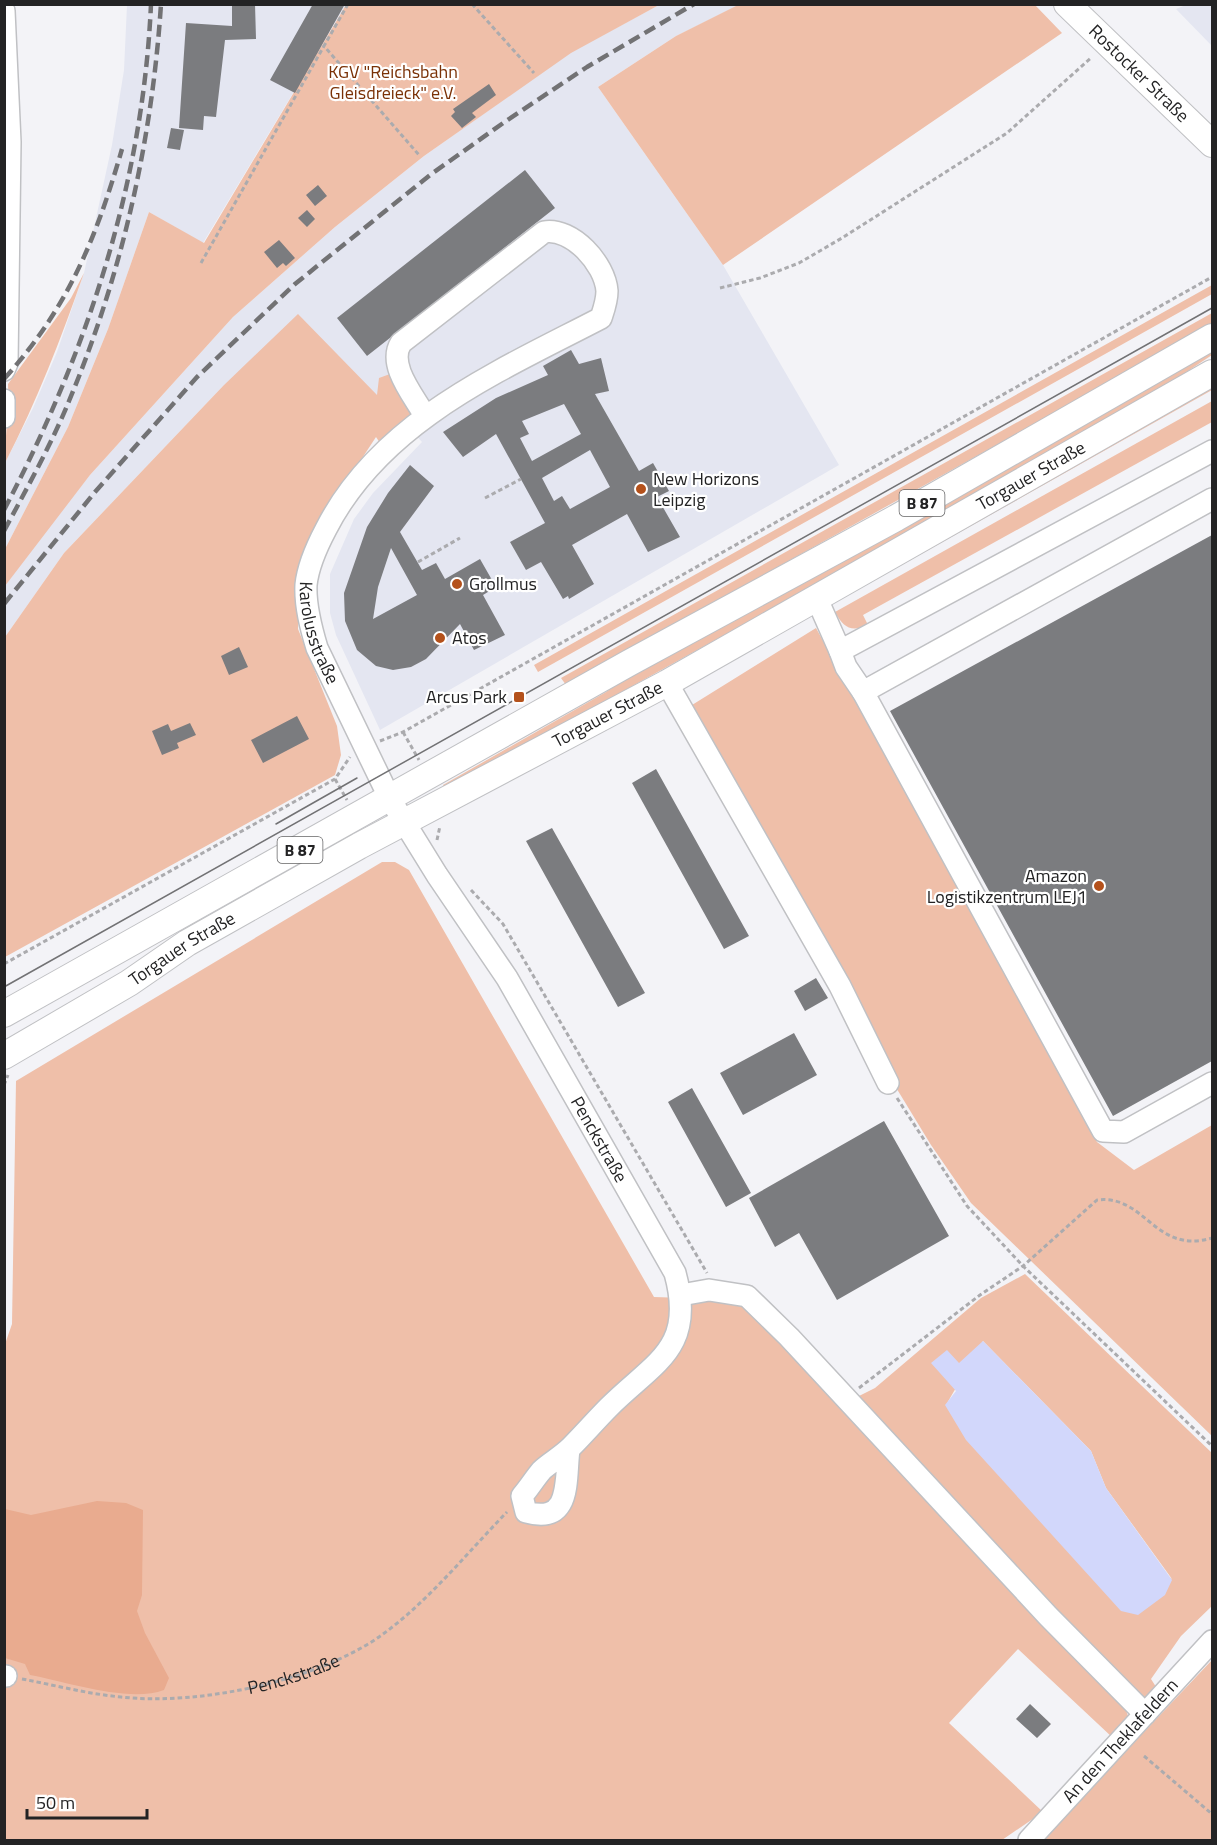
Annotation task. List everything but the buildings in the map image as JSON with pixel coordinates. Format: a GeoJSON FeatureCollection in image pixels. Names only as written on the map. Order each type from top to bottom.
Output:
{"type":"FeatureCollection","features":[{"type":"Feature","properties":{"kind":"main road","name":"Rostocker Straße"},"geometry":{"type":"LineString","coordinates":[[1067,4],[1212,144]]}},
{"type":"Feature","properties":{"kind":"main road","name":"Torgauer Straße"},"geometry":{"type":"LineString","coordinates":[[4,1014],[629,663],[896,518],[1212,337]]}},
{"type":"Feature","properties":{"kind":"main road","name":"Torgauer Straße"},"geometry":{"type":"LineString","coordinates":[[4,1056],[129,983],[187,943],[404,822],[667,683],[1212,373]]}},
{"type":"Feature","properties":{"kind":"street"},"geometry":{"type":"LineString","coordinates":[[4,10],[10,142],[7,363],[4,370]]}},
{"type":"Feature","properties":{"kind":"street","name":"Karolusstraße"},"geometry":{"type":"LineString","coordinates":[[404,822],[365,749],[317,648],[309,621],[306,585],[314,553],[332,518],[348,494],[377,460],[425,416],[497,373],[601,318],[606,304],[607,289],[603,274],[577,241],[555,230],[544,232],[400,343],[396,351],[396,364],[425,416]]}},
{"type":"Feature","properties":{"kind":"street"},"geometry":{"type":"LineString","coordinates":[[4,375],[4,390]]}},
{"type":"Feature","properties":{"kind":"street"},"geometry":{"type":"LineString","coordinates":[[4,400],[4,417]]}},
{"type":"Feature","properties":{"kind":"street"},"geometry":{"type":"LineString","coordinates":[[843,659],[1212,450]]}},
{"type":"Feature","properties":{"kind":"street"},"geometry":{"type":"LineString","coordinates":[[863,693],[1212,499]]}},
{"type":"Feature","properties":{"kind":"street"},"geometry":{"type":"LineString","coordinates":[[817,599],[843,659],[1103,1131],[1124,1132],[1212,1083]]}},
{"type":"Feature","properties":{"kind":"street"},"geometry":{"type":"LineString","coordinates":[[667,683],[840,986],[888,1083]]}},
{"type":"Feature","properties":{"kind":"street","name":"Penckstraße"},"geometry":{"type":"LineString","coordinates":[[404,822],[507,978],[666,1255],[681,1295],[679,1319],[668,1352],[659,1364],[611,1405],[569,1449],[543,1469],[522,1496]]}},
{"type":"Feature","properties":{"kind":"street"},"geometry":{"type":"LineString","coordinates":[[681,1295],[709,1290],[747,1296],[1055,1624],[1145,1713]]}},
{"type":"Feature","properties":{"kind":"street"},"geometry":{"type":"LineString","coordinates":[[522,1496],[526,1512],[542,1516],[554,1512],[563,1501],[569,1449]]}},
{"type":"Feature","properties":{"kind":"street","name":"An den Theklafeldern"},"geometry":{"type":"LineString","coordinates":[[1029,1840],[1212,1641]]}},
{"type":"Feature","properties":{"kind":"path"},"geometry":{"type":"LineString","coordinates":[[201,263],[348,4]]}},
{"type":"Feature","properties":{"kind":"path"},"geometry":{"type":"LineString","coordinates":[[472,4],[534,73]]}},
{"type":"Feature","properties":{"kind":"path"},"geometry":{"type":"LineString","coordinates":[[720,288],[760,278],[799,263],[862,225],[1007,133],[1108,43]]}},
{"type":"Feature","properties":{"kind":"path"},"geometry":{"type":"LineString","coordinates":[[324,46],[419,155]]}},
{"type":"Feature","properties":{"kind":"path"},"geometry":{"type":"LineString","coordinates":[[4,964],[335,778],[341,773],[345,762],[365,749],[424,720],[1212,276]]}},
{"type":"Feature","properties":{"kind":"path"},"geometry":{"type":"LineString","coordinates":[[485,498],[521,479]]}},
{"type":"Feature","properties":{"kind":"path"},"geometry":{"type":"LineString","coordinates":[[418,562],[460,538]]}},
{"type":"Feature","properties":{"kind":"path"},"geometry":{"type":"LineString","coordinates":[[438,846],[440,826]]}},
{"type":"Feature","properties":{"kind":"path"},"geometry":{"type":"LineString","coordinates":[[471,890],[503,924],[660,1196],[666,1201],[691,1242],[707,1272],[709,1290]]}},
{"type":"Feature","properties":{"kind":"path"},"geometry":{"type":"LineString","coordinates":[[888,1083],[967,1206],[1023,1266],[1212,1446]]}},
{"type":"Feature","properties":{"kind":"path"},"geometry":{"type":"LineString","coordinates":[[4,1165],[4,1300]]}},
{"type":"Feature","properties":{"kind":"path"},"geometry":{"type":"LineString","coordinates":[[846,1399],[980,1295],[1023,1266],[1097,1200],[1112,1198],[1130,1206],[1167,1237],[1186,1241],[1212,1238]]}},
{"type":"Feature","properties":{"kind":"path","name":"Penckstraße"},"geometry":{"type":"LineString","coordinates":[[5,1676],[121,1697],[165,1698],[210,1695],[255,1687],[320,1666],[379,1637],[418,1605],[522,1496]]}},
{"type":"Feature","properties":{"kind":"path"},"geometry":{"type":"LineString","coordinates":[[1144,1756],[1212,1814]]}},
{"type":"Feature","properties":{"kind":"shaded area"},"geometry":{"type":"Polygon","coordinates":[[[127,5],[346,5],[203,243],[149,212],[108,329],[68,427],[5,549],[5,463],[33,408],[57,352],[84,273],[112,145],[124,70],[127,5]]]}},
{"type":"Feature","properties":{"kind":"shaded area","name":"Arcus Park"},"geometry":{"type":"Polygon","coordinates":[[[659,5],[740,5],[676,36],[598,87],[723,265],[839,465],[380,730],[336,635],[330,613],[330,574],[354,519],[373,493],[422,442],[378,395],[223,386],[64,553],[5,637],[5,586],[34,545],[90,475],[233,317],[335,227],[424,156],[571,52],[659,5]]]}},
{"type":"Feature","properties":{"kind":"shaded area"},"geometry":{"type":"Polygon","coordinates":[[[1186,5],[1212,5],[1212,46],[1176,9],[1186,5]]]}},
{"type":"Feature","properties":{"kind":"shaded area"},"geometry":{"type":"Polygon","coordinates":[[[97,1501],[126,1503],[143,1510],[142,1595],[137,1611],[145,1633],[169,1678],[164,1690],[134,1694],[98,1690],[30,1675],[25,1664],[5,1658],[5,1509],[31,1515],[97,1501]]]}},
{"type":"Feature","properties":{"kind":"green space"},"geometry":{"type":"Polygon","coordinates":[[[740,4],[1035,5],[1062,33],[723,265],[598,87],[676,36],[740,4]]]}},
{"type":"Feature","properties":{"kind":"green space","name":"KGV \"Reichsbahn Gleisdreieck\" e.V."},"geometry":{"type":"Polygon","coordinates":[[[346,5],[659,5],[571,53],[424,156],[335,227],[233,317],[90,475],[5,586],[5,549],[68,427],[108,329],[149,212],[204,243],[346,5]]]}},
{"type":"Feature","properties":{"kind":"green space"},"geometry":{"type":"Polygon","coordinates":[[[84,273],[48,370],[5,463],[8,384],[71,298],[84,273]]]}},
{"type":"Feature","properties":{"kind":"green space"},"geometry":{"type":"Polygon","coordinates":[[[1212,285],[1212,294],[538,672],[534,665],[1212,285]]]}},
{"type":"Feature","properties":{"kind":"green space"},"geometry":{"type":"Polygon","coordinates":[[[1212,313],[1212,325],[566,685],[561,678],[1212,313]]]}},
{"type":"Feature","properties":{"kind":"green space"},"geometry":{"type":"Polygon","coordinates":[[[298,314],[377,395],[379,378],[390,374],[396,376],[405,389],[412,415],[380,443],[376,437],[332,504],[299,585],[298,629],[337,726],[341,755],[335,775],[5,957],[5,637],[64,553],[223,386],[298,314]]]}},
{"type":"Feature","properties":{"kind":"green space"},"geometry":{"type":"Polygon","coordinates":[[[1212,345],[1212,355],[1128,411],[445,790],[443,785],[606,692],[653,659],[1212,345]]]}},
{"type":"Feature","properties":{"kind":"green space"},"geometry":{"type":"Polygon","coordinates":[[[1212,382],[1212,390],[836,602],[1212,382]]]}},
{"type":"Feature","properties":{"kind":"green space"},"geometry":{"type":"Polygon","coordinates":[[[1212,401],[1212,422],[863,615],[868,625],[857,628],[848,627],[835,612],[1212,401]]]}},
{"type":"Feature","properties":{"kind":"green space"},"geometry":{"type":"Polygon","coordinates":[[[816,628],[1097,1142],[1134,1170],[1212,1125],[1212,1436],[971,1203],[931,1145],[892,1081],[692,705],[816,628]]]}},
{"type":"Feature","properties":{"kind":"green space"},"geometry":{"type":"Polygon","coordinates":[[[382,862],[395,862],[409,870],[654,1297],[746,1300],[1123,1701],[1129,1719],[1113,1738],[1018,1649],[949,1723],[1043,1812],[1002,1840],[5,1840],[4,1347],[12,1324],[16,1081],[382,862]]]}},
{"type":"Feature","properties":{"kind":"green space"},"geometry":{"type":"Polygon","coordinates":[[[1025,1274],[1212,1453],[1212,1606],[1181,1636],[1151,1679],[1158,1690],[1145,1698],[1125,1689],[855,1398],[875,1388],[981,1298],[1025,1274]],[[983,1341],[946,1405],[1172,1579],[1106,1488],[1091,1451],[983,1341]]]}},
{"type":"Feature","properties":{"kind":"green space"},"geometry":{"type":"Polygon","coordinates":[[[1212,1660],[1212,1840],[1042,1840],[1212,1660]]]}},
{"type":"Feature","properties":{"kind":"water"},"geometry":{"type":"Polygon","coordinates":[[[983,1341],[1091,1451],[1106,1488],[1172,1580],[1165,1595],[1138,1615],[1121,1611],[966,1440],[945,1405],[956,1391],[931,1363],[947,1350],[959,1363],[983,1341]]]}},
{"type":"Feature","properties":{"kind":"tram line"},"geometry":{"type":"LineString","coordinates":[[4,987],[1212,308]]}},
{"type":"Feature","properties":{"kind":"tram line"},"geometry":{"type":"LineString","coordinates":[[276,824],[357,778]]}},
{"type":"Feature","properties":{"kind":"railway"},"geometry":{"type":"LineString","coordinates":[[4,510],[61,390],[106,265],[123,202],[136,137],[146,71],[151,4]]}},
{"type":"Feature","properties":{"kind":"railway"},"geometry":{"type":"LineString","coordinates":[[4,531],[62,417],[88,353],[119,256],[142,156],[157,55],[161,4]]}},
{"type":"Feature","properties":{"kind":"railway"},"geometry":{"type":"LineString","coordinates":[[4,604],[95,492],[197,377],[295,284],[430,175],[506,121],[587,67],[694,4]]}},
{"type":"Feature","properties":{"kind":"railway"},"geometry":{"type":"LineString","coordinates":[[4,379],[46,326],[63,299],[102,213],[122,149]]}},
{"type":"Feature","properties":{"kind":"place","name":"New Horizons Leipzig"},"geometry":{"type":"Point","coordinates":[641,489]}},
{"type":"Feature","properties":{"kind":"place","name":"Grollmus"},"geometry":{"type":"Point","coordinates":[457,584]}},
{"type":"Feature","properties":{"kind":"place","name":"Atos"},"geometry":{"type":"Point","coordinates":[440,638]}},
{"type":"Feature","properties":{"kind":"place","name":"Arcus Park"},"geometry":{"type":"Point","coordinates":[519,697]}},
{"type":"Feature","properties":{"kind":"place","name":"Amazon Logistikzentrum LEJ1"},"geometry":{"type":"Point","coordinates":[1099,886]}}]}
